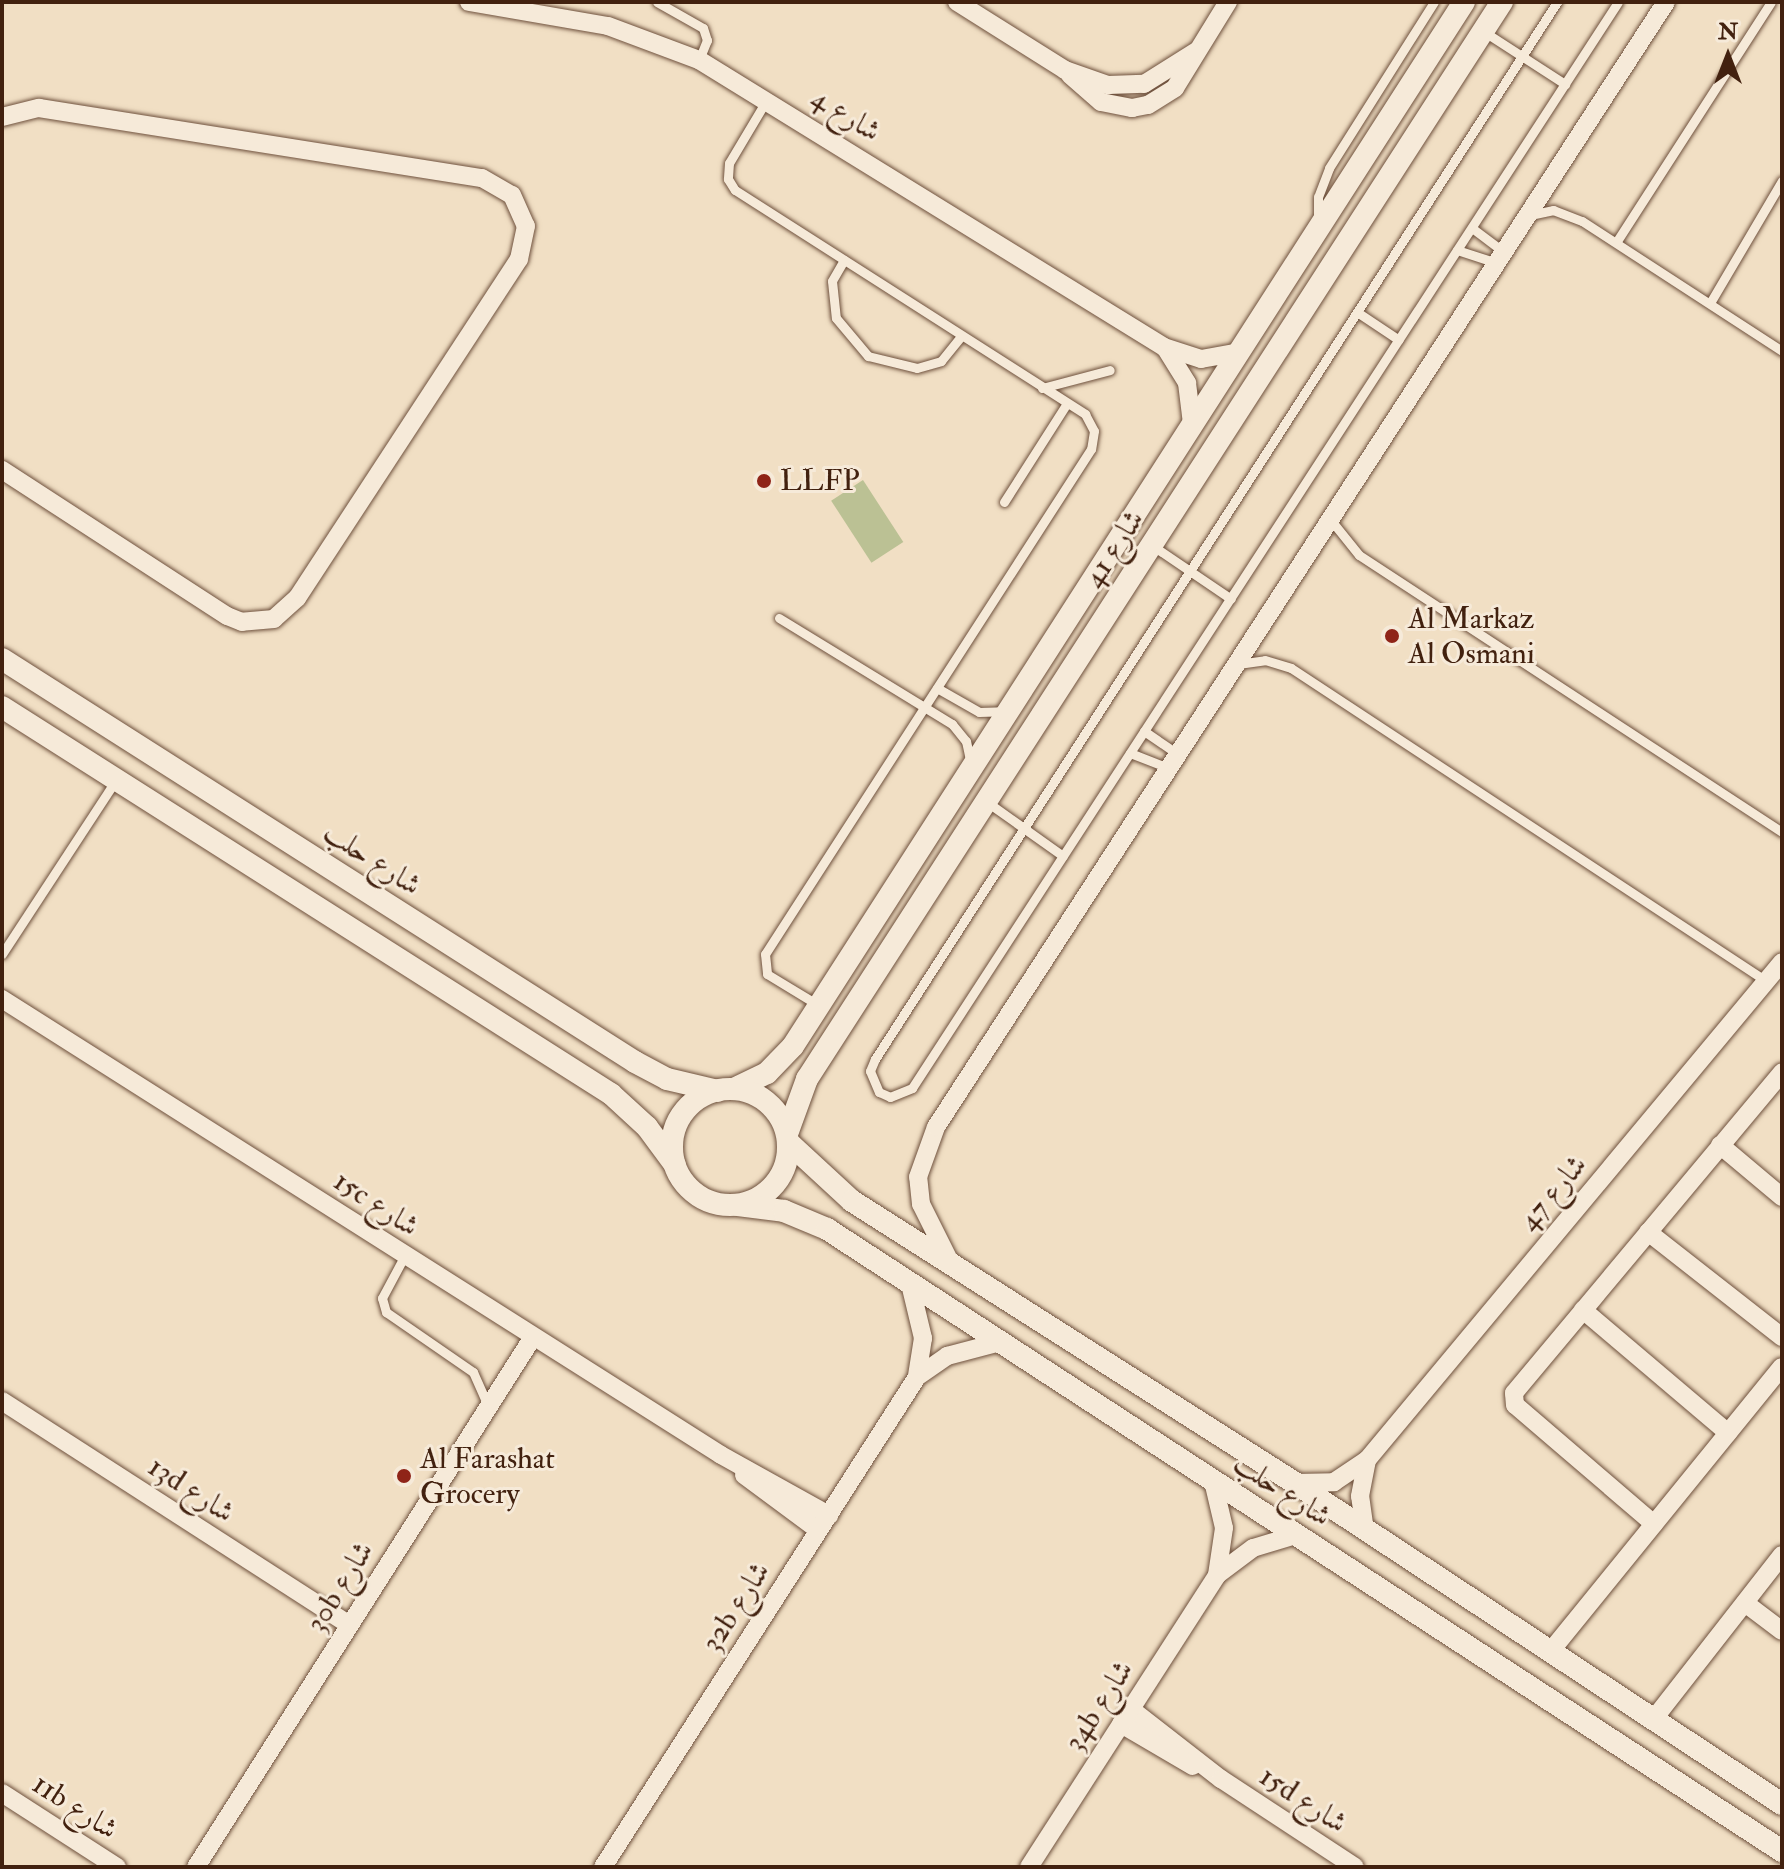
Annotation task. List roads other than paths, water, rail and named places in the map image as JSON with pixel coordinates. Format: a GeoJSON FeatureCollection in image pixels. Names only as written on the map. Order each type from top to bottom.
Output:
{"type":"FeatureCollection","features":[{"type":"Feature","properties":{"kind":"street","name":"شارع 4"},"geometry":{"type":"LineString","coordinates":[[469,2],[512,5],[608,26],[699,60],[767,98],[1164,347],[1201,359],[1239,352]]}},
{"type":"Feature","properties":{"kind":"street"},"geometry":{"type":"LineString","coordinates":[[957,2],[1065,70],[1101,102],[1132,108],[1175,88],[1228,2]]}},
{"type":"Feature","properties":{"kind":"street","name":"شارع 41"},"geometry":{"type":"LineString","coordinates":[[726,1090],[781,1061],[819,1006],[1464,2]]}},
{"type":"Feature","properties":{"kind":"street","name":"شارع 41"},"geometry":{"type":"LineString","coordinates":[[788,1138],[807,1079],[1502,2]]}},
{"type":"Feature","properties":{"kind":"street"},"geometry":{"type":"LineString","coordinates":[[953,1266],[921,1204],[918,1177],[923,1151],[1523,218],[1666,2]]}},
{"type":"Feature","properties":{"kind":"street"},"geometry":{"type":"LineString","coordinates":[[2,117],[39,108],[482,178],[503,187],[519,204],[526,237],[519,259],[306,585],[274,619],[250,623],[227,616],[2,470]]}},
{"type":"Feature","properties":{"kind":"street","name":"شارع 4"},"geometry":{"type":"LineString","coordinates":[[1164,347],[1187,383],[1192,424]]}},
{"type":"Feature","properties":{"kind":"street","name":"شارع حلب"},"geometry":{"type":"LineString","coordinates":[[2,659],[635,1062],[667,1079],[726,1090]]}},
{"type":"Feature","properties":{"kind":"street"},"geometry":{"type":"LineString","coordinates":[[2,707],[611,1094],[647,1127],[675,1165],[700,1196],[738,1205],[775,1183],[788,1138],[762,1099],[726,1090],[690,1106],[680,1118],[674,1133],[675,1165]]}},
{"type":"Feature","properties":{"kind":"street","name":"شارع 47"},"geometry":{"type":"LineString","coordinates":[[1295,1483],[1334,1482],[1367,1460],[1782,962]]}},
{"type":"Feature","properties":{"kind":"street","name":"15c شارع"},"geometry":{"type":"LineString","coordinates":[[2,999],[824,1523]]}},
{"type":"Feature","properties":{"kind":"street"},"geometry":{"type":"LineString","coordinates":[[1654,1524],[1513,1399],[1583,1310],[1782,1072]]}},
{"type":"Feature","properties":{"kind":"street","name":"شارع حلب"},"geometry":{"type":"LineString","coordinates":[[788,1138],[852,1201],[1295,1483],[1782,1804]]}},
{"type":"Feature","properties":{"kind":"street"},"geometry":{"type":"LineString","coordinates":[[1720,1145],[1782,1197]]}},
{"type":"Feature","properties":{"kind":"street","name":"شارع حلب"},"geometry":{"type":"LineString","coordinates":[[738,1205],[806,1219],[1782,1851]]}},
{"type":"Feature","properties":{"kind":"street"},"geometry":{"type":"LineString","coordinates":[[1648,1232],[1782,1337]]}},
{"type":"Feature","properties":{"kind":"street","name":"32b شارع"},"geometry":{"type":"LineString","coordinates":[[603,1867],[917,1377],[923,1338],[910,1284]]}},
{"type":"Feature","properties":{"kind":"street"},"geometry":{"type":"LineString","coordinates":[[1583,1310],[1728,1433]]}},
{"type":"Feature","properties":{"kind":"street","name":"30b شارع"},"geometry":{"type":"LineString","coordinates":[[196,1867],[533,1337]]}},
{"type":"Feature","properties":{"kind":"street","name":"32b شارع"},"geometry":{"type":"LineString","coordinates":[[917,1377],[955,1352],[1000,1342]]}},
{"type":"Feature","properties":{"kind":"street"},"geometry":{"type":"LineString","coordinates":[[1550,1652],[1782,1367]]}},
{"type":"Feature","properties":{"kind":"street","name":"13d شارع"},"geometry":{"type":"LineString","coordinates":[[2,1401],[349,1625]]}},
{"type":"Feature","properties":{"kind":"street"},"geometry":{"type":"LineString","coordinates":[[1365,1531],[1360,1496],[1367,1460]]}},
{"type":"Feature","properties":{"kind":"street","name":"34b شارع"},"geometry":{"type":"LineString","coordinates":[[1213,1481],[1224,1528],[1217,1575]]}},
{"type":"Feature","properties":{"kind":"street","name":"34b شارع"},"geometry":{"type":"LineString","coordinates":[[1029,1867],[1217,1575],[1253,1548],[1296,1535]]}},
{"type":"Feature","properties":{"kind":"street"},"geometry":{"type":"LineString","coordinates":[[1653,1720],[1782,1555]]}},
{"type":"Feature","properties":{"kind":"street"},"geometry":{"type":"LineString","coordinates":[[1745,1603],[1782,1631]]}},
{"type":"Feature","properties":{"kind":"street","name":"15d شارع"},"geometry":{"type":"LineString","coordinates":[[1126,1716],[1355,1867]]}},
{"type":"Feature","properties":{"kind":"street","name":"11b شارع"},"geometry":{"type":"LineString","coordinates":[[2,1793],[117,1867]]}},
{"type":"Feature","properties":{"kind":"lane"},"geometry":{"type":"LineString","coordinates":[[657,2],[703,28],[707,40],[699,60]]}},
{"type":"Feature","properties":{"kind":"lane"},"geometry":{"type":"LineString","coordinates":[[1319,227],[1318,197],[1329,168],[1434,2]]}},
{"type":"Feature","properties":{"kind":"lane"},"geometry":{"type":"LineString","coordinates":[[1557,2],[875,1059],[870,1071],[879,1092],[890,1097],[912,1088],[1618,2]]}},
{"type":"Feature","properties":{"kind":"lane"},"geometry":{"type":"LineString","coordinates":[[1617,241],[1771,2]]}},
{"type":"Feature","properties":{"kind":"lane"},"geometry":{"type":"LineString","coordinates":[[1483,31],[1565,84]]}},
{"type":"Feature","properties":{"kind":"lane"},"geometry":{"type":"LineString","coordinates":[[767,98],[729,163],[728,179],[735,190],[1091,421],[1091,449],[765,954],[767,974],[819,1006]]}},
{"type":"Feature","properties":{"kind":"lane"},"geometry":{"type":"LineString","coordinates":[[1710,303],[1782,181]]}},
{"type":"Feature","properties":{"kind":"lane"},"geometry":{"type":"LineString","coordinates":[[1523,218],[1553,210],[1569,213],[1617,241],[1782,351]]}},
{"type":"Feature","properties":{"kind":"lane"},"geometry":{"type":"LineString","coordinates":[[1472,228],[1498,257]]}},
{"type":"Feature","properties":{"kind":"lane"},"geometry":{"type":"LineString","coordinates":[[1457,250],[1498,257]]}},
{"type":"Feature","properties":{"kind":"lane"},"geometry":{"type":"LineString","coordinates":[[844,260],[831,293],[836,318],[868,356],[917,368],[941,361],[961,336]]}},
{"type":"Feature","properties":{"kind":"lane"},"geometry":{"type":"LineString","coordinates":[[1357,312],[1399,340]]}},
{"type":"Feature","properties":{"kind":"lane"},"geometry":{"type":"LineString","coordinates":[[1042,388],[1110,370]]}},
{"type":"Feature","properties":{"kind":"lane"},"geometry":{"type":"LineString","coordinates":[[1004,502],[1067,403]]}},
{"type":"Feature","properties":{"kind":"lane"},"geometry":{"type":"LineString","coordinates":[[1330,518],[1359,555],[1782,832]]}},
{"type":"Feature","properties":{"kind":"lane"},"geometry":{"type":"LineString","coordinates":[[1153,546],[1231,599]]}},
{"type":"Feature","properties":{"kind":"lane"},"geometry":{"type":"LineString","coordinates":[[779,618],[925,707],[960,732],[969,751],[968,773]]}},
{"type":"Feature","properties":{"kind":"lane"},"geometry":{"type":"LineString","coordinates":[[1238,664],[1265,660],[1291,668],[1766,981]]}},
{"type":"Feature","properties":{"kind":"lane"},"geometry":{"type":"LineString","coordinates":[[937,688],[979,712],[1010,708]]}},
{"type":"Feature","properties":{"kind":"lane"},"geometry":{"type":"LineString","coordinates":[[1144,731],[1175,762]]}},
{"type":"Feature","properties":{"kind":"lane"},"geometry":{"type":"LineString","coordinates":[[1130,753],[1175,762]]}},
{"type":"Feature","properties":{"kind":"lane"},"geometry":{"type":"LineString","coordinates":[[2,954],[116,780]]}},
{"type":"Feature","properties":{"kind":"lane"},"geometry":{"type":"LineString","coordinates":[[986,801],[1063,856]]}},
{"type":"Feature","properties":{"kind":"lane"},"geometry":{"type":"LineString","coordinates":[[405,1255],[382,1298],[386,1312],[473,1372],[488,1407]]}},
{"type":"Feature","properties":{"kind":"place","name":"LLFP"},"geometry":{"type":"Point","coordinates":[764,481]}},
{"type":"Feature","properties":{"kind":"place","name":"Al Markaz Al Osmani"},"geometry":{"type":"Point","coordinates":[1392,636]}},
{"type":"Feature","properties":{"kind":"place","name":"Al Farashat Grocery"},"geometry":{"type":"Point","coordinates":[404,1476]}}]}
